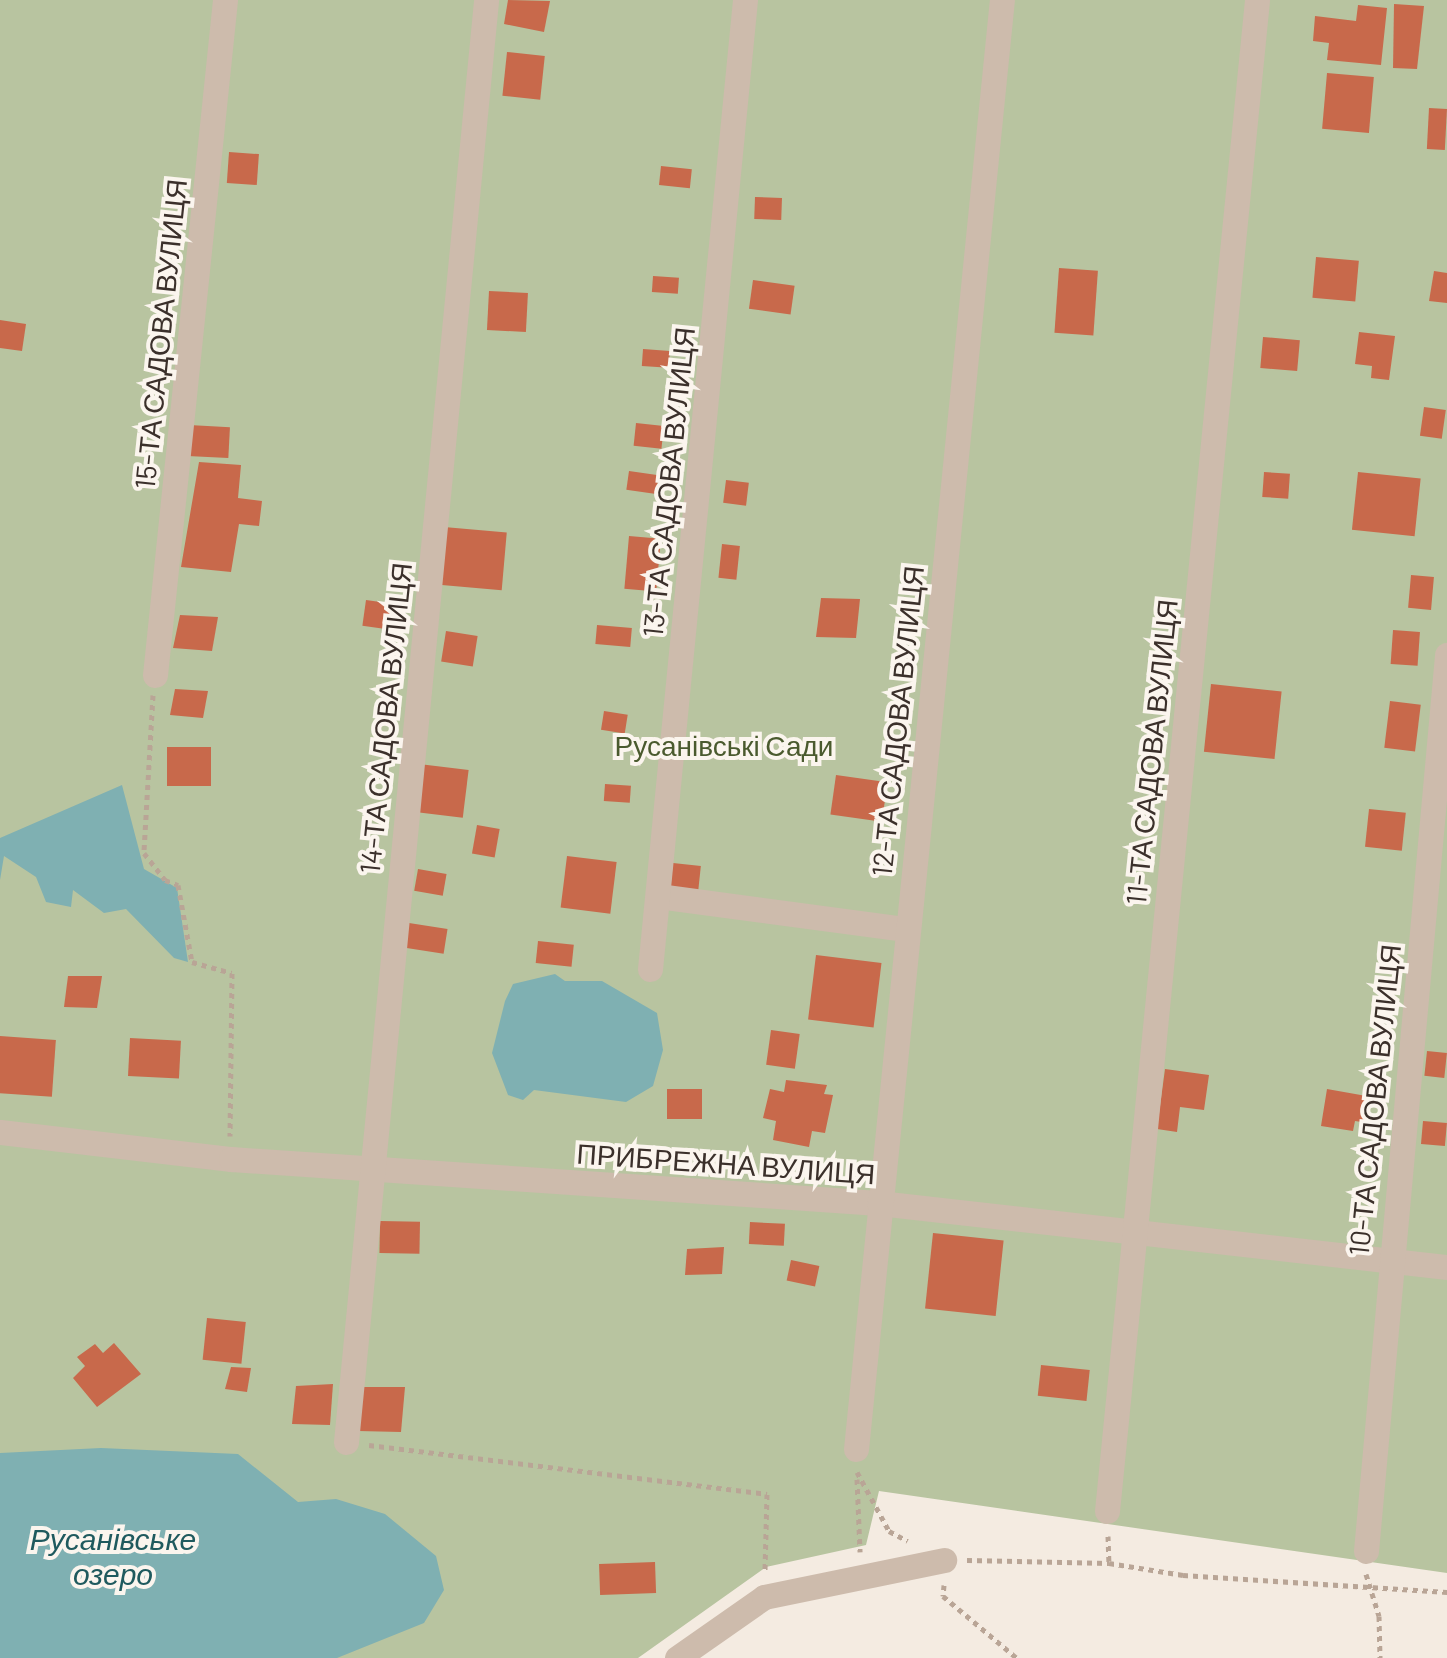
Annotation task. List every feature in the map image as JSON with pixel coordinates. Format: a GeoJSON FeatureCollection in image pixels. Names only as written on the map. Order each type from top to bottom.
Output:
{"type":"FeatureCollection","features":[{"type":"Feature","properties":{"kind":"street","name":"15-ТА САДОВА ВУЛИЦЯ"},"geometry":{"type":"LineString","coordinates":[[154,675],[225,0]]}},
{"type":"Feature","properties":{"kind":"street","name":"14-ТА САДОВА ВУЛИЦЯ"},"geometry":{"type":"LineString","coordinates":[[346,1442],[486,0]]}},
{"type":"Feature","properties":{"kind":"street","name":"13-ТА САДОВА ВУЛИЦЯ"},"geometry":{"type":"LineString","coordinates":[[650,969],[745,0]]}},
{"type":"Feature","properties":{"kind":"street","name":"12-ТА САДОВА ВУЛИЦЯ"},"geometry":{"type":"LineString","coordinates":[[856,1449],[1002,0]]}},
{"type":"Feature","properties":{"kind":"street","name":"11-ТА САДОВА ВУЛИЦЯ"},"geometry":{"type":"LineString","coordinates":[[1108,1511],[1257,0]]}},
{"type":"Feature","properties":{"kind":"street","name":"10-ТА САДОВА ВУЛИЦЯ"},"geometry":{"type":"LineString","coordinates":[[1366,1550],[1388,1260],[1447,655]]}},
{"type":"Feature","properties":{"kind":"street"},"geometry":{"type":"LineString","coordinates":[[658,896],[906,928]]}},
{"type":"Feature","properties":{"kind":"street","name":"ПРИБРЕЖНА ВУЛИЦЯ"},"geometry":{"type":"LineString","coordinates":[[0,1132],[231,1159],[879,1204],[1447,1267]]}},
{"type":"Feature","properties":{"kind":"street"},"geometry":{"type":"LineString","coordinates":[[677,1658],[764,1597],[944,1560]]}},
{"type":"Feature","properties":{"kind":"path"},"geometry":{"type":"LineString","coordinates":[[154,675],[144,853],[165,880],[178,884],[192,962],[232,973],[231,1159]]}},
{"type":"Feature","properties":{"kind":"path"},"geometry":{"type":"LineString","coordinates":[[346,1442],[767,1494],[764,1597]]}},
{"type":"Feature","properties":{"kind":"path"},"geometry":{"type":"LineString","coordinates":[[858,1477],[861,1576]]}},
{"type":"Feature","properties":{"kind":"path"},"geometry":{"type":"LineString","coordinates":[[944,1560],[1110,1563],[1183,1575],[1447,1592]]}},
{"type":"Feature","properties":{"kind":"path"},"geometry":{"type":"LineString","coordinates":[[1366,1585],[1379,1616],[1380,1658]]}},
{"type":"Feature","properties":{"kind":"green space","name":"Русанівські Сади"},"geometry":{"type":"Polygon","coordinates":[[[0,0],[1447,0],[1447,1573],[879,1491],[866,1545],[766,1567],[638,1658],[0,1658],[0,0]]]}},
{"type":"Feature","properties":{"kind":"water"},"geometry":{"type":"Polygon","coordinates":[[[122,785],[144,869],[177,888],[188,962],[174,958],[126,909],[104,913],[73,890],[71,907],[46,902],[36,877],[4,856],[0,880],[0,838],[122,785]]]}},
{"type":"Feature","properties":{"kind":"water"},"geometry":{"type":"Polygon","coordinates":[[[555,974],[565,981],[602,981],[657,1013],[663,1050],[653,1086],[626,1102],[534,1090],[523,1100],[508,1095],[492,1053],[505,1001],[513,984],[555,974]]]}},
{"type":"Feature","properties":{"kind":"water","name":"Русанівське озеро"},"geometry":{"type":"Polygon","coordinates":[[[101,1448],[238,1454],[298,1502],[336,1499],[385,1514],[436,1556],[444,1590],[424,1623],[337,1658],[0,1658],[0,1453],[101,1448]]]}},
{"type":"Feature","properties":{"kind":"building"},"geometry":{"type":"Polygon","coordinates":[[[508,0],[550,1],[544,32],[504,24],[508,0]]]}},
{"type":"Feature","properties":{"kind":"building"},"geometry":{"type":"Polygon","coordinates":[[[1394,4],[1424,6],[1417,69],[1393,68],[1394,4]]]}},
{"type":"Feature","properties":{"kind":"building"},"geometry":{"type":"Polygon","coordinates":[[[1358,5],[1387,8],[1381,65],[1327,60],[1329,43],[1313,41],[1315,16],[1356,21],[1358,5]]]}},
{"type":"Feature","properties":{"kind":"building"},"geometry":{"type":"Polygon","coordinates":[[[507,52],[545,56],[540,100],[502,96],[507,52]]]}},
{"type":"Feature","properties":{"kind":"building"},"geometry":{"type":"Polygon","coordinates":[[[1327,73],[1374,77],[1369,133],[1322,129],[1327,73]]]}},
{"type":"Feature","properties":{"kind":"building"},"geometry":{"type":"Polygon","coordinates":[[[1429,108],[1447,109],[1445,150],[1427,149],[1429,108]]]}},
{"type":"Feature","properties":{"kind":"building"},"geometry":{"type":"Polygon","coordinates":[[[229,152],[259,154],[257,185],[227,183],[229,152]]]}},
{"type":"Feature","properties":{"kind":"building"},"geometry":{"type":"Polygon","coordinates":[[[661,166],[692,169],[690,188],[659,185],[661,166]]]}},
{"type":"Feature","properties":{"kind":"building"},"geometry":{"type":"Polygon","coordinates":[[[755,197],[782,198],[781,220],[754,219],[755,197]]]}},
{"type":"Feature","properties":{"kind":"building"},"geometry":{"type":"Polygon","coordinates":[[[1316,257],[1359,261],[1355,302],[1312,298],[1316,257]]]}},
{"type":"Feature","properties":{"kind":"building"},"geometry":{"type":"Polygon","coordinates":[[[1059,268],[1098,271],[1093,336],[1054,333],[1059,268]]]}},
{"type":"Feature","properties":{"kind":"building"},"geometry":{"type":"Polygon","coordinates":[[[1434,271],[1447,273],[1447,303],[1429,301],[1434,271]]]}},
{"type":"Feature","properties":{"kind":"building"},"geometry":{"type":"Polygon","coordinates":[[[653,276],[679,278],[678,294],[652,292],[653,276]]]}},
{"type":"Feature","properties":{"kind":"building"},"geometry":{"type":"Polygon","coordinates":[[[753,280],[795,286],[791,315],[749,309],[753,280]]]}},
{"type":"Feature","properties":{"kind":"building"},"geometry":{"type":"Polygon","coordinates":[[[489,291],[528,293],[526,332],[487,330],[489,291]]]}},
{"type":"Feature","properties":{"kind":"building"},"geometry":{"type":"Polygon","coordinates":[[[0,320],[26,324],[22,351],[0,348],[0,320]]]}},
{"type":"Feature","properties":{"kind":"building"},"geometry":{"type":"Polygon","coordinates":[[[1359,332],[1395,336],[1389,380],[1371,378],[1372,366],[1355,364],[1359,332]]]}},
{"type":"Feature","properties":{"kind":"building"},"geometry":{"type":"Polygon","coordinates":[[[1263,337],[1300,340],[1297,371],[1260,368],[1263,337]]]}},
{"type":"Feature","properties":{"kind":"building"},"geometry":{"type":"Polygon","coordinates":[[[643,349],[670,351],[669,368],[642,366],[643,349]]]}},
{"type":"Feature","properties":{"kind":"building"},"geometry":{"type":"Polygon","coordinates":[[[1424,407],[1446,410],[1442,439],[1420,436],[1424,407]]]}},
{"type":"Feature","properties":{"kind":"building"},"geometry":{"type":"Polygon","coordinates":[[[636,423],[664,426],[661,449],[634,446],[636,423]]]}},
{"type":"Feature","properties":{"kind":"building"},"geometry":{"type":"Polygon","coordinates":[[[189,425],[230,427],[228,458],[187,456],[189,425]]]}},
{"type":"Feature","properties":{"kind":"building"},"geometry":{"type":"Polygon","coordinates":[[[199,462],[241,465],[238,498],[262,501],[259,526],[239,524],[231,572],[181,567],[199,462]]]}},
{"type":"Feature","properties":{"kind":"building"},"geometry":{"type":"Polygon","coordinates":[[[629,471],[659,475],[656,494],[626,490],[629,471]]]}},
{"type":"Feature","properties":{"kind":"building"},"geometry":{"type":"Polygon","coordinates":[[[1264,472],[1290,474],[1288,499],[1262,497],[1264,472]]]}},
{"type":"Feature","properties":{"kind":"building"},"geometry":{"type":"Polygon","coordinates":[[[1358,472],[1421,479],[1415,536],[1352,530],[1358,472]]]}},
{"type":"Feature","properties":{"kind":"building"},"geometry":{"type":"Polygon","coordinates":[[[726,480],[749,483],[746,506],[723,503],[726,480]]]}},
{"type":"Feature","properties":{"kind":"building"},"geometry":{"type":"Polygon","coordinates":[[[444,527],[507,532],[502,590],[439,585],[444,527]]]}},
{"type":"Feature","properties":{"kind":"building"},"geometry":{"type":"Polygon","coordinates":[[[629,536],[661,539],[656,592],[624,589],[629,536]]]}},
{"type":"Feature","properties":{"kind":"building"},"geometry":{"type":"Polygon","coordinates":[[[722,544],[740,546],[736,580],[718,578],[722,544]]]}},
{"type":"Feature","properties":{"kind":"building"},"geometry":{"type":"Polygon","coordinates":[[[1411,575],[1434,577],[1431,610],[1408,608],[1411,575]]]}},
{"type":"Feature","properties":{"kind":"building"},"geometry":{"type":"Polygon","coordinates":[[[821,598],[860,599],[856,638],[816,637],[821,598]]]}},
{"type":"Feature","properties":{"kind":"building"},"geometry":{"type":"Polygon","coordinates":[[[366,600],[402,605],[398,631],[362,626],[366,600]]]}},
{"type":"Feature","properties":{"kind":"building"},"geometry":{"type":"Polygon","coordinates":[[[180,615],[218,617],[212,651],[173,648],[180,615]]]}},
{"type":"Feature","properties":{"kind":"building"},"geometry":{"type":"Polygon","coordinates":[[[597,625],[632,628],[630,647],[595,644],[597,625]]]}},
{"type":"Feature","properties":{"kind":"building"},"geometry":{"type":"Polygon","coordinates":[[[1393,630],[1420,632],[1418,666],[1391,664],[1393,630]]]}},
{"type":"Feature","properties":{"kind":"building"},"geometry":{"type":"Polygon","coordinates":[[[446,631],[478,636],[473,667],[441,662],[446,631]]]}},
{"type":"Feature","properties":{"kind":"building"},"geometry":{"type":"Polygon","coordinates":[[[1211,684],[1282,691],[1275,759],[1204,752],[1211,684]]]}},
{"type":"Feature","properties":{"kind":"building"},"geometry":{"type":"Polygon","coordinates":[[[175,689],[208,691],[203,718],[170,715],[175,689]]]}},
{"type":"Feature","properties":{"kind":"building"},"geometry":{"type":"Polygon","coordinates":[[[1390,701],[1421,705],[1415,751],[1384,748],[1390,701]]]}},
{"type":"Feature","properties":{"kind":"building"},"geometry":{"type":"Polygon","coordinates":[[[604,711],[628,715],[625,734],[601,730],[604,711]]]}},
{"type":"Feature","properties":{"kind":"building"},"geometry":{"type":"Polygon","coordinates":[[[167,747],[211,747],[211,786],[167,786],[167,747]]]}},
{"type":"Feature","properties":{"kind":"building"},"geometry":{"type":"Polygon","coordinates":[[[419,764],[469,770],[463,818],[413,812],[419,764]]]}},
{"type":"Feature","properties":{"kind":"building"},"geometry":{"type":"Polygon","coordinates":[[[836,775],[887,782],[882,822],[830,815],[836,775]]]}},
{"type":"Feature","properties":{"kind":"building"},"geometry":{"type":"Polygon","coordinates":[[[605,784],[631,786],[630,803],[604,801],[605,784]]]}},
{"type":"Feature","properties":{"kind":"building"},"geometry":{"type":"Polygon","coordinates":[[[1369,809],[1406,813],[1402,851],[1365,847],[1369,809]]]}},
{"type":"Feature","properties":{"kind":"building"},"geometry":{"type":"Polygon","coordinates":[[[477,825],[500,829],[495,858],[472,854],[477,825]]]}},
{"type":"Feature","properties":{"kind":"building"},"geometry":{"type":"Polygon","coordinates":[[[567,856],[617,862],[610,914],[561,908],[567,856]]]}},
{"type":"Feature","properties":{"kind":"building"},"geometry":{"type":"Polygon","coordinates":[[[673,863],[701,866],[698,894],[670,891],[673,863]]]}},
{"type":"Feature","properties":{"kind":"building"},"geometry":{"type":"Polygon","coordinates":[[[418,869],[447,874],[443,896],[414,891],[418,869]]]}},
{"type":"Feature","properties":{"kind":"building"},"geometry":{"type":"Polygon","coordinates":[[[409,923],[448,929],[444,954],[405,948],[409,923]]]}},
{"type":"Feature","properties":{"kind":"building"},"geometry":{"type":"Polygon","coordinates":[[[538,941],[574,945],[572,967],[536,963],[538,941]]]}},
{"type":"Feature","properties":{"kind":"building"},"geometry":{"type":"Polygon","coordinates":[[[816,955],[882,963],[874,1028],[808,1020],[816,955]]]}},
{"type":"Feature","properties":{"kind":"building"},"geometry":{"type":"Polygon","coordinates":[[[68,976],[102,976],[97,1008],[64,1007],[68,976]]]}},
{"type":"Feature","properties":{"kind":"building"},"geometry":{"type":"Polygon","coordinates":[[[771,1030],[800,1034],[795,1069],[766,1065],[771,1030]]]}},
{"type":"Feature","properties":{"kind":"building"},"geometry":{"type":"Polygon","coordinates":[[[0,1036],[56,1040],[52,1097],[0,1093],[0,1036]]]}},
{"type":"Feature","properties":{"kind":"building"},"geometry":{"type":"Polygon","coordinates":[[[130,1038],[181,1041],[179,1079],[128,1076],[130,1038]]]}},
{"type":"Feature","properties":{"kind":"building"},"geometry":{"type":"Polygon","coordinates":[[[1427,1051],[1447,1053],[1444,1078],[1424,1076],[1427,1051]]]}},
{"type":"Feature","properties":{"kind":"building"},"geometry":{"type":"Polygon","coordinates":[[[1165,1069],[1209,1075],[1204,1110],[1180,1107],[1177,1132],[1157,1129],[1165,1069]]]}},
{"type":"Feature","properties":{"kind":"building"},"geometry":{"type":"Polygon","coordinates":[[[786,1080],[827,1085],[824,1094],[833,1095],[825,1133],[812,1131],[809,1147],[773,1140],[776,1121],[763,1118],[770,1089],[784,1092],[786,1080]]]}},
{"type":"Feature","properties":{"kind":"building"},"geometry":{"type":"Polygon","coordinates":[[[667,1089],[702,1089],[702,1119],[667,1119],[667,1089]]]}},
{"type":"Feature","properties":{"kind":"building"},"geometry":{"type":"Polygon","coordinates":[[[1327,1089],[1372,1097],[1368,1123],[1355,1121],[1353,1131],[1321,1126],[1327,1089]]]}},
{"type":"Feature","properties":{"kind":"building"},"geometry":{"type":"Polygon","coordinates":[[[1423,1121],[1447,1123],[1445,1146],[1421,1144],[1423,1121]]]}},
{"type":"Feature","properties":{"kind":"building"},"geometry":{"type":"Polygon","coordinates":[[[380,1221],[420,1222],[419,1254],[379,1253],[380,1221]]]}},
{"type":"Feature","properties":{"kind":"building"},"geometry":{"type":"Polygon","coordinates":[[[750,1222],[785,1224],[784,1246],[749,1244],[750,1222]]]}},
{"type":"Feature","properties":{"kind":"building"},"geometry":{"type":"Polygon","coordinates":[[[933,1233],[1004,1240],[996,1316],[925,1309],[933,1233]]]}},
{"type":"Feature","properties":{"kind":"building"},"geometry":{"type":"Polygon","coordinates":[[[724,1247],[722,1274],[685,1275],[687,1249],[724,1247]]]}},
{"type":"Feature","properties":{"kind":"building"},"geometry":{"type":"Polygon","coordinates":[[[791,1260],[819,1266],[815,1287],[787,1281],[791,1260]]]}},
{"type":"Feature","properties":{"kind":"building"},"geometry":{"type":"Polygon","coordinates":[[[207,1318],[246,1322],[241,1364],[203,1360],[207,1318]]]}},
{"type":"Feature","properties":{"kind":"building"},"geometry":{"type":"Polygon","coordinates":[[[114,1343],[141,1374],[97,1407],[73,1378],[85,1366],[77,1357],[95,1344],[103,1353],[114,1343]]]}},
{"type":"Feature","properties":{"kind":"building"},"geometry":{"type":"Polygon","coordinates":[[[1041,1365],[1090,1370],[1086,1401],[1038,1396],[1041,1365]]]}},
{"type":"Feature","properties":{"kind":"building"},"geometry":{"type":"Polygon","coordinates":[[[231,1367],[251,1368],[247,1392],[225,1389],[231,1367]]]}},
{"type":"Feature","properties":{"kind":"building"},"geometry":{"type":"Polygon","coordinates":[[[333,1384],[330,1425],[292,1424],[296,1386],[333,1384]]]}},
{"type":"Feature","properties":{"kind":"building"},"geometry":{"type":"Polygon","coordinates":[[[363,1387],[405,1387],[401,1432],[358,1431],[363,1387]]]}},
{"type":"Feature","properties":{"kind":"building"},"geometry":{"type":"Polygon","coordinates":[[[655,1562],[656,1593],[600,1595],[599,1564],[655,1562]]]}}]}
